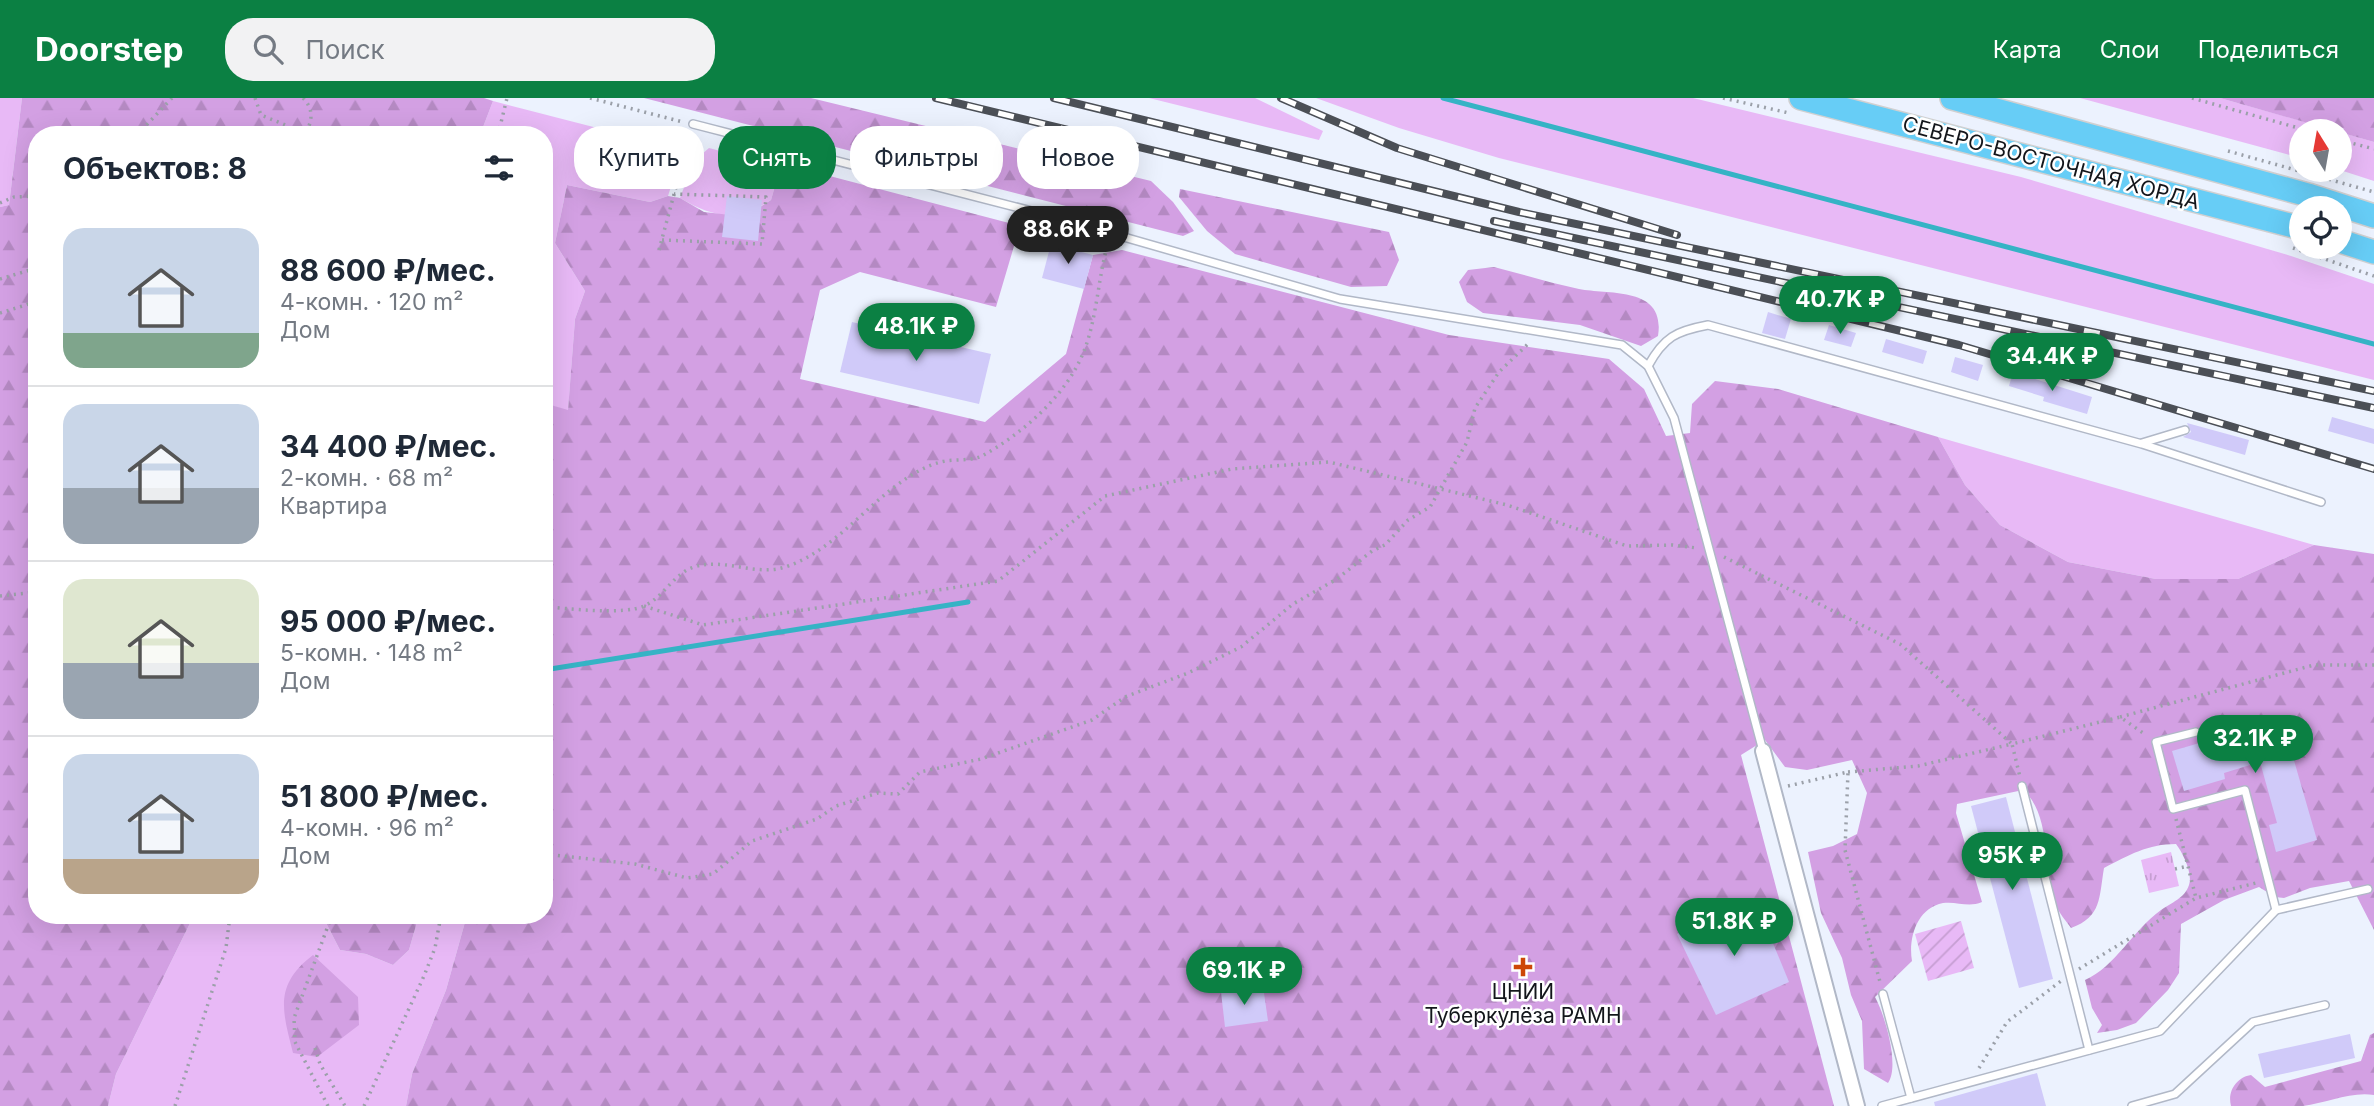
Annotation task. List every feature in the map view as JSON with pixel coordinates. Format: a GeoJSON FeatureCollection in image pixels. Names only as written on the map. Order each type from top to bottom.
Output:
{"type":"FeatureCollection","features":[{"type":"Feature","properties":{"kind":"main road","name":"СЕВЕРО-ВОСТОЧНАЯ ХОРДА"},"geometry":{"type":"LineString","coordinates":[[1801,98],[2289,225]]}},
{"type":"Feature","properties":{"kind":"main road","name":"СЕВЕРО-ВОСТОЧНАЯ ХОРДА"},"geometry":{"type":"LineString","coordinates":[[1952,98],[2308,195],[2374,216]]}},
{"type":"Feature","properties":{"kind":"main road"},"geometry":{"type":"LineString","coordinates":[[2352,245],[2374,252]]}},
{"type":"Feature","properties":{"kind":"street"},"geometry":{"type":"LineString","coordinates":[[1763,751],[1857,1106]]}},
{"type":"Feature","properties":{"kind":"lane"},"geometry":{"type":"LineString","coordinates":[[693,124],[1111,233],[1340,299],[1622,345],[1648,366],[1674,418],[1763,751]]}},
{"type":"Feature","properties":{"kind":"lane"},"geometry":{"type":"LineString","coordinates":[[1648,366],[1659,345],[1683,330],[1707,325],[2141,444],[2321,502]]}},
{"type":"Feature","properties":{"kind":"lane"},"geometry":{"type":"LineString","coordinates":[[2141,444],[2185,430]]}},
{"type":"Feature","properties":{"kind":"lane"},"geometry":{"type":"LineString","coordinates":[[2196,732],[2156,742],[2173,808],[2245,790],[2276,910]]}},
{"type":"Feature","properties":{"kind":"lane"},"geometry":{"type":"LineString","coordinates":[[2022,786],[2089,1050]]}},
{"type":"Feature","properties":{"kind":"lane"},"geometry":{"type":"LineString","coordinates":[[1882,1106],[2160,1031],[2276,910],[2368,889]]}},
{"type":"Feature","properties":{"kind":"lane"},"geometry":{"type":"LineString","coordinates":[[1883,995],[1911,1098]]}},
{"type":"Feature","properties":{"kind":"lane"},"geometry":{"type":"LineString","coordinates":[[2132,1106],[2175,1094],[2253,1022],[2325,1005]]}},
{"type":"Feature","properties":{"kind":"path"},"geometry":{"type":"LineString","coordinates":[[146,126],[172,98]]}},
{"type":"Feature","properties":{"kind":"path"},"geometry":{"type":"LineString","coordinates":[[255,98],[261,115],[288,126]]}},
{"type":"Feature","properties":{"kind":"path"},"geometry":{"type":"LineString","coordinates":[[303,98],[311,106],[307,126]]}},
{"type":"Feature","properties":{"kind":"path"},"geometry":{"type":"LineString","coordinates":[[500,126],[507,98]]}},
{"type":"Feature","properties":{"kind":"path"},"geometry":{"type":"LineString","coordinates":[[590,98],[693,124],[659,250]]}},
{"type":"Feature","properties":{"kind":"path"},"geometry":{"type":"LineString","coordinates":[[2192,98],[2289,125]]}},
{"type":"Feature","properties":{"kind":"path"},"geometry":{"type":"LineString","coordinates":[[2352,143],[2374,149]]}},
{"type":"Feature","properties":{"kind":"path"},"geometry":{"type":"LineString","coordinates":[[662,240],[762,244],[766,197],[674,194]]}},
{"type":"Feature","properties":{"kind":"path"},"geometry":{"type":"LineString","coordinates":[[0,203],[14,197],[28,196]]}},
{"type":"Feature","properties":{"kind":"path"},"geometry":{"type":"LineString","coordinates":[[644,606],[693,567],[725,564],[759,570],[788,566],[836,536],[895,486],[921,468],[945,461],[978,458],[1007,440],[1033,418],[1073,374],[1084,350],[1111,233]]}},
{"type":"Feature","properties":{"kind":"path"},"geometry":{"type":"LineString","coordinates":[[0,279],[28,271]]}},
{"type":"Feature","properties":{"kind":"path"},"geometry":{"type":"LineString","coordinates":[[0,313],[28,304]]}},
{"type":"Feature","properties":{"kind":"path"},"geometry":{"type":"LineString","coordinates":[[553,854],[635,864],[687,878],[713,874],[752,841],[817,819],[836,806],[878,793],[898,794],[920,772],[981,759],[1092,720],[1125,697],[1188,673],[1241,647],[1293,604],[1337,579],[1372,551],[1385,545],[1408,520],[1430,507],[1467,442],[1475,408],[1499,372],[1542,331]]}},
{"type":"Feature","properties":{"kind":"path"},"geometry":{"type":"LineString","coordinates":[[553,607],[610,610],[644,606],[703,625],[998,581],[1105,496],[1232,469],[1329,461],[1507,505],[1627,546],[1674,545],[1709,550],[1900,644],[2012,744],[2022,786]]}},
{"type":"Feature","properties":{"kind":"path"},"geometry":{"type":"LineString","coordinates":[[0,596],[28,593]]}},
{"type":"Feature","properties":{"kind":"path"},"geometry":{"type":"LineString","coordinates":[[1773,789],[1847,772],[1918,765],[2012,744],[2314,665],[2374,665]]}},
{"type":"Feature","properties":{"kind":"path"},"geometry":{"type":"LineString","coordinates":[[2120,717],[2156,742]]}},
{"type":"Feature","properties":{"kind":"path"},"geometry":{"type":"LineString","coordinates":[[1847,772],[1845,850],[1883,995]]}},
{"type":"Feature","properties":{"kind":"path"},"geometry":{"type":"LineString","coordinates":[[2173,808],[2196,898]]}},
{"type":"Feature","properties":{"kind":"path"},"geometry":{"type":"LineString","coordinates":[[2175,869],[2188,866]]}},
{"type":"Feature","properties":{"kind":"path"},"geometry":{"type":"LineString","coordinates":[[1970,1082],[2007,1022],[2070,974],[2196,898],[2268,880]]}},
{"type":"Feature","properties":{"kind":"path"},"geometry":{"type":"LineString","coordinates":[[175,1106],[226,948],[229,924]]}},
{"type":"Feature","properties":{"kind":"path"},"geometry":{"type":"LineString","coordinates":[[328,1106],[307,1072],[295,1042],[294,1018],[329,924]]}},
{"type":"Feature","properties":{"kind":"path"},"geometry":{"type":"LineString","coordinates":[[364,1106],[424,976],[435,948],[439,924]]}},
{"type":"Feature","properties":{"kind":"path"},"geometry":{"type":"LineString","coordinates":[[314,1048],[320,1064],[345,1106]]}},
{"type":"Feature","properties":{"kind":"green space"},"geometry":{"type":"Polygon","coordinates":[[[0,98],[22,98],[9,205],[0,207],[0,98]]]}},
{"type":"Feature","properties":{"kind":"green space"},"geometry":{"type":"Polygon","coordinates":[[[22,98],[484,98],[493,101],[483,126],[28,126],[28,924],[190,924],[116,1074],[108,1106],[0,1106],[0,207],[9,205],[22,98]]]}},
{"type":"Feature","properties":{"kind":"green space"},"geometry":{"type":"Polygon","coordinates":[[[644,98],[811,98],[926,126],[850,126],[850,151],[836,147],[836,126],[753,126],[644,98]]]}},
{"type":"Feature","properties":{"kind":"green space"},"geometry":{"type":"Polygon","coordinates":[[[1149,98],[1255,98],[1323,131],[1319,140],[1149,98]]]}},
{"type":"Feature","properties":{"kind":"green space"},"geometry":{"type":"Polygon","coordinates":[[[1316,98],[1693,98],[2021,177],[2289,255],[2289,259],[2300,259],[2374,284],[2374,380],[1499,158],[1399,128],[1316,98]]]}},
{"type":"Feature","properties":{"kind":"green space"},"geometry":{"type":"Polygon","coordinates":[[[2080,98],[2220,98],[2294,119],[2289,119],[2289,155],[2080,98]]]}},
{"type":"Feature","properties":{"kind":"green space"},"geometry":{"type":"Polygon","coordinates":[[[2220,98],[2374,98],[2374,142],[2352,136],[2352,119],[2294,119],[2220,98]]]}},
{"type":"Feature","properties":{"kind":"green space"},"geometry":{"type":"Polygon","coordinates":[[[493,101],[590,126],[574,126],[574,186],[567,185],[555,243],[585,291],[575,319],[568,411],[553,406],[553,126],[483,126],[493,101]]]}},
{"type":"Feature","properties":{"kind":"green space"},"geometry":{"type":"Polygon","coordinates":[[[2352,136],[2374,142],[2374,181],[2352,174],[2352,136]]]}},
{"type":"Feature","properties":{"kind":"green space"},"geometry":{"type":"Polygon","coordinates":[[[1003,145],[1017,148],[1017,189],[1139,189],[1139,178],[1151,181],[1173,202],[1194,231],[1183,236],[999,189],[1003,189],[1003,145]]]}},
{"type":"Feature","properties":{"kind":"green space"},"geometry":{"type":"Polygon","coordinates":[[[709,148],[718,150],[718,189],[774,189],[771,200],[747,212],[726,215],[704,210],[680,198],[683,189],[704,189],[704,152],[709,148]]]}},
{"type":"Feature","properties":{"kind":"green space"},"geometry":{"type":"Polygon","coordinates":[[[836,178],[850,181],[850,189],[879,189],[1009,223],[1017,236],[996,307],[860,272],[820,290],[800,379],[985,422],[1066,354],[1093,255],[1122,250],[1449,335],[1609,359],[1644,389],[1666,436],[1690,433],[1692,404],[1715,381],[1778,389],[1938,437],[1965,485],[2000,525],[2068,562],[2156,579],[2238,579],[2314,545],[2374,554],[2374,930],[2349,881],[2310,888],[2284,898],[2275,897],[2259,887],[2224,900],[2181,924],[2179,973],[2168,990],[2136,1023],[2097,1033],[2102,1025],[2092,1008],[2085,980],[2106,966],[2151,918],[2184,893],[2189,885],[2190,875],[2179,848],[2176,844],[2166,844],[2148,848],[2104,868],[2100,897],[2094,912],[2071,928],[2057,908],[2052,892],[2039,813],[2023,790],[1957,804],[1956,813],[1982,902],[1943,903],[1927,911],[1916,925],[1913,934],[1912,961],[1875,997],[1887,1028],[1892,1053],[1888,1083],[1864,1069],[1862,1021],[1851,995],[1842,958],[1821,913],[1808,852],[1833,846],[1857,834],[1867,793],[1852,760],[1807,770],[1785,767],[1765,740],[1741,755],[1834,1106],[406,1106],[412,1074],[446,990],[464,924],[553,924],[553,406],[568,410],[575,319],[585,291],[555,243],[567,185],[574,186],[574,189],[587,189],[650,202],[668,196],[680,198],[704,212],[731,215],[749,214],[771,200],[774,189],[836,189],[836,178]]]}},
{"type":"Feature","properties":{"kind":"green space"},"geometry":{"type":"Polygon","coordinates":[[[587,189],[670,189],[668,196],[650,202],[587,189]]]}},
{"type":"Feature","properties":{"kind":"green space"},"geometry":{"type":"Polygon","coordinates":[[[1180,189],[1389,232],[1399,260],[1387,286],[1351,287],[1235,254],[1207,231],[1179,197],[1180,189]]]}},
{"type":"Feature","properties":{"kind":"green space"},"geometry":{"type":"Polygon","coordinates":[[[1494,267],[1568,287],[1620,293],[1645,301],[1653,308],[1658,320],[1658,336],[1641,346],[1580,325],[1483,313],[1467,302],[1459,282],[1468,270],[1494,267]]]}},
{"type":"Feature","properties":{"kind":"green space"},"geometry":{"type":"Polygon","coordinates":[[[1938,437],[2314,545],[2238,579],[2156,579],[2068,562],[2000,525],[1965,485],[1938,437]]]}},
{"type":"Feature","properties":{"kind":"green space"},"geometry":{"type":"Polygon","coordinates":[[[2171,852],[2179,886],[2149,893],[2141,860],[2171,852]]]}},
{"type":"Feature","properties":{"kind":"green space"},"geometry":{"type":"Polygon","coordinates":[[[1961,921],[1974,968],[1928,981],[1915,934],[1961,921]]]}},
{"type":"Feature","properties":{"kind":"green space"},"geometry":{"type":"Polygon","coordinates":[[[190,924],[327,924],[340,950],[366,954],[393,965],[409,950],[416,924],[464,924],[446,990],[412,1074],[406,1106],[108,1106],[116,1074],[190,924]]]}},
{"type":"Feature","properties":{"kind":"green space"},"geometry":{"type":"Polygon","coordinates":[[[327,924],[416,924],[409,950],[393,965],[366,954],[340,950],[327,924]]]}},
{"type":"Feature","properties":{"kind":"green space"},"geometry":{"type":"Polygon","coordinates":[[[313,955],[358,997],[359,1025],[317,1057],[293,1053],[284,1011],[284,999],[292,977],[313,955]]]}},
{"type":"Feature","properties":{"kind":"green space"},"geometry":{"type":"Polygon","coordinates":[[[2374,1033],[2374,1095],[2348,1096],[2303,1106],[2231,1106],[2230,1095],[2234,1086],[2246,1076],[2251,1075],[2265,1087],[2361,1061],[2370,1035],[2374,1033]]]}},
{"type":"Feature","properties":{"kind":"building"},"geometry":{"type":"Polygon","coordinates":[[[727,196],[762,200],[758,241],[722,237],[727,196]]]}},
{"type":"Feature","properties":{"kind":"building"},"geometry":{"type":"Polygon","coordinates":[[[1051,244],[1093,255],[1084,289],[1042,278],[1051,244]]]}},
{"type":"Feature","properties":{"kind":"building"},"geometry":{"type":"Polygon","coordinates":[[[1768,312],[1791,319],[1785,339],[1762,333],[1768,312]]]}},
{"type":"Feature","properties":{"kind":"building"},"geometry":{"type":"Polygon","coordinates":[[[852,322],[991,354],[979,404],[840,372],[852,322]]]}},
{"type":"Feature","properties":{"kind":"building"},"geometry":{"type":"Polygon","coordinates":[[[1829,325],[1856,333],[1851,347],[1824,340],[1829,325]]]}},
{"type":"Feature","properties":{"kind":"building"},"geometry":{"type":"Polygon","coordinates":[[[1886,339],[1927,351],[1923,364],[1882,352],[1886,339]]]}},
{"type":"Feature","properties":{"kind":"building"},"geometry":{"type":"Polygon","coordinates":[[[1955,357],[1983,365],[1978,381],[1951,372],[1955,357]]]}},
{"type":"Feature","properties":{"kind":"building"},"geometry":{"type":"Polygon","coordinates":[[[2013,372],[2092,397],[2087,414],[2043,401],[2044,397],[2009,386],[2013,372]]]}},
{"type":"Feature","properties":{"kind":"building"},"geometry":{"type":"Polygon","coordinates":[[[2332,417],[2374,429],[2374,444],[2328,431],[2332,417]]]}},
{"type":"Feature","properties":{"kind":"building"},"geometry":{"type":"Polygon","coordinates":[[[2187,423],[2249,440],[2245,455],[2183,437],[2191,432],[2187,423]]]}},
{"type":"Feature","properties":{"kind":"building"},"geometry":{"type":"Polygon","coordinates":[[[2282,719],[2317,840],[2276,852],[2269,825],[2277,823],[2260,762],[2224,773],[2225,779],[2184,791],[2172,751],[2282,719]]]}},
{"type":"Feature","properties":{"kind":"building"},"geometry":{"type":"Polygon","coordinates":[[[2006,797],[2053,979],[2019,988],[1971,806],[2006,797]]]}},
{"type":"Feature","properties":{"kind":"building"},"geometry":{"type":"Polygon","coordinates":[[[1756,902],[1789,982],[1716,1015],[1677,934],[1756,902]]]}},
{"type":"Feature","properties":{"kind":"building"},"geometry":{"type":"Polygon","coordinates":[[[1263,986],[1268,1021],[1225,1027],[1221,992],[1263,986]]]}},
{"type":"Feature","properties":{"kind":"building"},"geometry":{"type":"Polygon","coordinates":[[[2350,1034],[2355,1058],[2264,1078],[2258,1054],[2350,1034]]]}},
{"type":"Feature","properties":{"kind":"building"},"geometry":{"type":"Polygon","coordinates":[[[2037,1073],[2046,1106],[1935,1106],[1934,1102],[2037,1073]]]}},
{"type":"Feature","properties":{"kind":"waterway"},"geometry":{"type":"LineString","coordinates":[[1443,98],[2374,344]]}},
{"type":"Feature","properties":{"kind":"waterway"},"geometry":{"type":"LineString","coordinates":[[553,669],[968,602]]}},
{"type":"Feature","properties":{"kind":"railway"},"geometry":{"type":"LineString","coordinates":[[936,98],[1959,345],[2374,469]]}},
{"type":"Feature","properties":{"kind":"railway"},"geometry":{"type":"LineString","coordinates":[[1054,98],[1519,212],[2374,391]]}},
{"type":"Feature","properties":{"kind":"railway"},"geometry":{"type":"LineString","coordinates":[[1281,98],[1397,148],[1677,235]]}},
{"type":"Feature","properties":{"kind":"railway"},"geometry":{"type":"LineString","coordinates":[[1494,221],[2374,408]]}},
{"type":"Feature","properties":{"kind":"place","name":"ЦНИИ Туберкулёза РАМН"},"geometry":{"type":"Point","coordinates":[1523,967]}}]}
